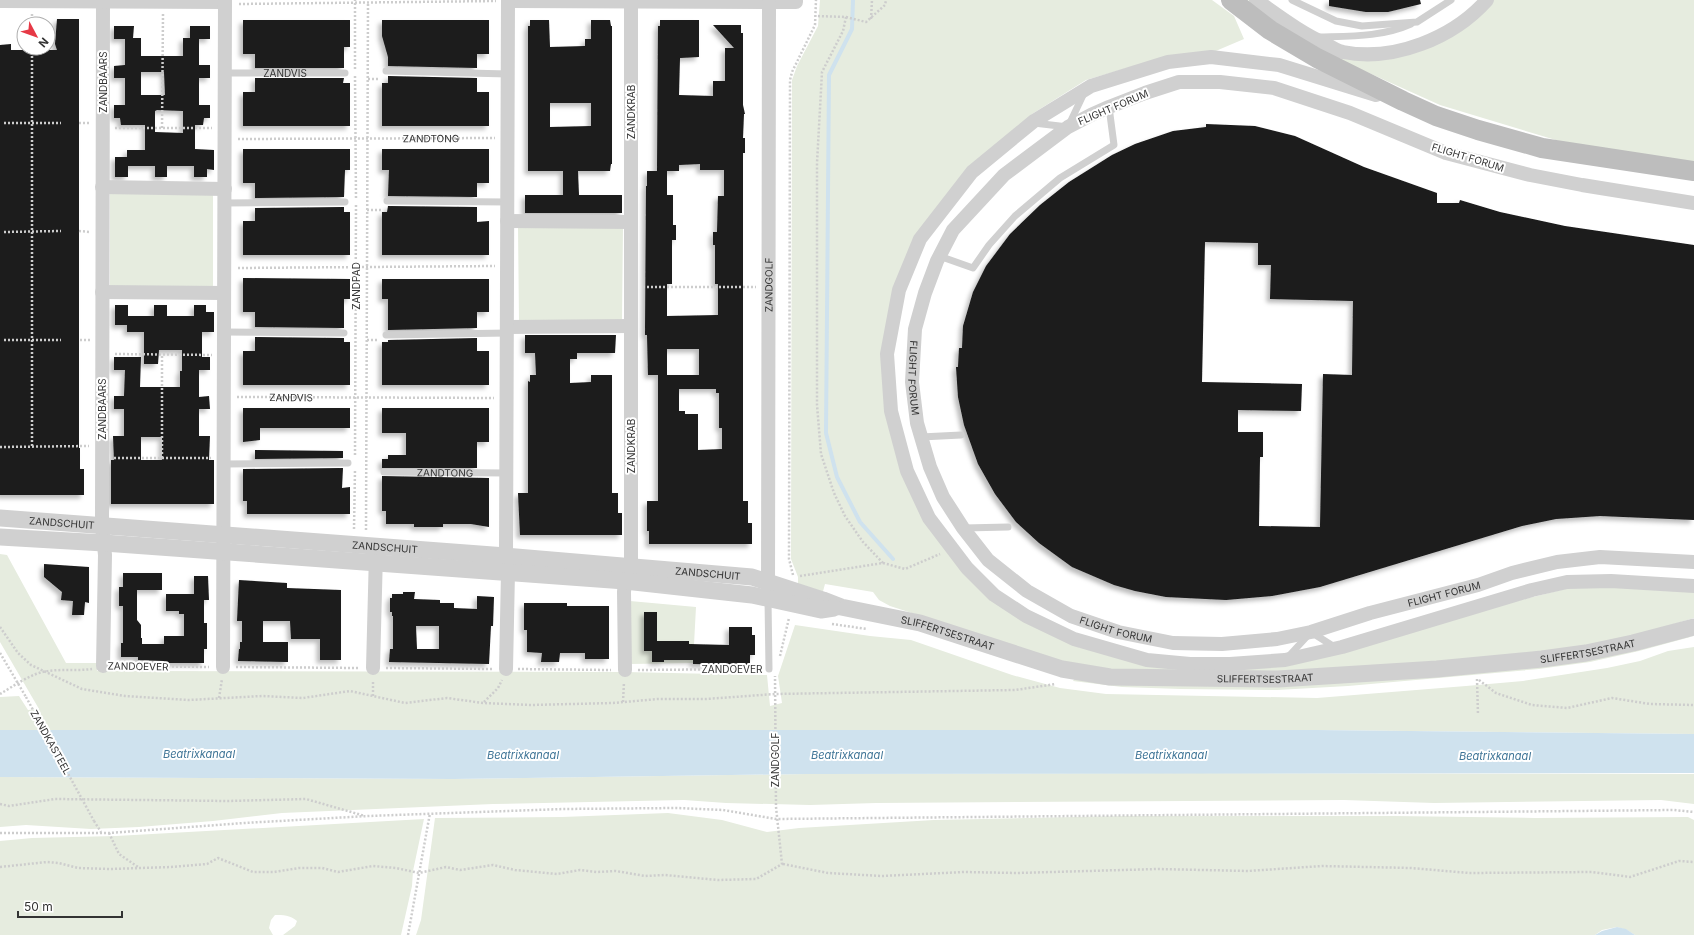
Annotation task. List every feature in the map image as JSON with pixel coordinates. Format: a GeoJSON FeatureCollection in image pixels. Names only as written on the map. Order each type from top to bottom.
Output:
{"type":"FeatureCollection","features":[{"type":"Feature","properties":{"kind":"main road","name":"FLIGHT FORUM"},"geometry":{"type":"LineString","coordinates":[[1239,2],[1270,30],[1317,58],[1429,112],[1478,130],[1542,148],[1694,171]]}},
{"type":"Feature","properties":{"kind":"street"},"geometry":{"type":"LineString","coordinates":[[506,669],[508,1],[796,2],[796,0]]}},
{"type":"Feature","properties":{"kind":"street","name":"FLIGHT FORUM"},"geometry":{"type":"LineString","coordinates":[[1239,2],[1342,52],[1370,54],[1397,51],[1440,36],[1477,11],[1487,0]]}},
{"type":"Feature","properties":{"kind":"street"},"geometry":{"type":"LineString","coordinates":[[0,1],[225,2],[223,667]]}},
{"type":"Feature","properties":{"kind":"street","name":"ZANDBAARS"},"geometry":{"type":"LineString","coordinates":[[103,1],[103,534]]}},
{"type":"Feature","properties":{"kind":"street","name":"ZANDKRAB"},"geometry":{"type":"LineString","coordinates":[[628,573],[631,326],[631,1]]}},
{"type":"Feature","properties":{"kind":"street","name":"ZANDGOLF"},"geometry":{"type":"LineString","coordinates":[[768,599],[767,287],[769,2]]}},
{"type":"Feature","properties":{"kind":"street","name":"FLIGHT FORUM"},"geometry":{"type":"LineString","coordinates":[[1429,112],[1279,65],[1211,57],[1168,62],[1086,89],[1032,122],[972,172],[920,239],[900,290],[887,354],[891,411],[907,471],[929,518],[967,568],[994,595],[1026,616],[1074,639],[1147,660],[1190,664],[1230,664],[1285,660],[1336,648],[1532,590],[1567,582],[1611,581],[1690,584]]}},
{"type":"Feature","properties":{"kind":"street","name":"FLIGHT FORUM"},"geometry":{"type":"LineString","coordinates":[[1694,203],[1530,175],[1446,153],[1350,113],[1274,88],[1220,82],[1179,82],[1109,107],[1068,127],[1004,175],[953,230],[939,256],[925,292],[915,329],[912,382],[917,423],[930,467],[943,497],[963,528],[988,560],[1027,591],[1071,616],[1118,632],[1173,643],[1222,644],[1276,640],[1311,632],[1370,613],[1478,585],[1512,573],[1557,562],[1600,557],[1694,562]]}},
{"type":"Feature","properties":{"kind":"street"},"geometry":{"type":"LineString","coordinates":[[102,187],[225,196]]}},
{"type":"Feature","properties":{"kind":"street"},"geometry":{"type":"LineString","coordinates":[[507,221],[631,222]]}},
{"type":"Feature","properties":{"kind":"street"},"geometry":{"type":"LineString","coordinates":[[102,292],[224,293]]}},
{"type":"Feature","properties":{"kind":"street"},"geometry":{"type":"LineString","coordinates":[[507,330],[631,326]]}},
{"type":"Feature","properties":{"kind":"street","name":"ZANDSCHUIT"},"geometry":{"type":"LineString","coordinates":[[0,518],[224,552],[368,550]]}},
{"type":"Feature","properties":{"kind":"street","name":"ZANDSCHUIT"},"geometry":{"type":"LineString","coordinates":[[0,537],[103,534],[224,535],[507,564],[628,573],[752,577],[768,582]]}},
{"type":"Feature","properties":{"kind":"street","name":"ZANDOEVER"},"geometry":{"type":"LineString","coordinates":[[103,534],[105,555],[103,666]]}},
{"type":"Feature","properties":{"kind":"street"},"geometry":{"type":"LineString","coordinates":[[368,550],[373,668]]}},
{"type":"Feature","properties":{"kind":"street"},"geometry":{"type":"LineString","coordinates":[[625,670],[628,573]]}},
{"type":"Feature","properties":{"kind":"street","name":"ZANDSCHUIT"},"geometry":{"type":"LineString","coordinates":[[628,573],[768,599]]}},
{"type":"Feature","properties":{"kind":"street","name":"SLIFFERTSESTRAAT"},"geometry":{"type":"LineString","coordinates":[[768,582],[841,607],[920,623],[1062,668],[1110,677],[1278,679],[1437,669],[1542,659],[1586,653],[1633,643],[1694,627]]}},
{"type":"Feature","properties":{"kind":"street","name":"SLIFFERTSESTRAAT"},"geometry":{"type":"LineString","coordinates":[[768,599],[821,610],[841,607]]}},
{"type":"Feature","properties":{"kind":"lane"},"geometry":{"type":"LineString","coordinates":[[1292,0],[1336,21],[1362,26],[1417,22]]}},
{"type":"Feature","properties":{"kind":"lane"},"geometry":{"type":"LineString","coordinates":[[1311,37],[1370,35],[1397,30],[1417,22],[1451,0]]}},
{"type":"Feature","properties":{"kind":"lane"},"geometry":{"type":"LineString","coordinates":[[386,72],[508,74]]}},
{"type":"Feature","properties":{"kind":"lane","name":"ZANDVIS"},"geometry":{"type":"LineString","coordinates":[[225,73],[344,73]]}},
{"type":"Feature","properties":{"kind":"lane"},"geometry":{"type":"LineString","coordinates":[[1032,122],[1068,127],[1086,89]]}},
{"type":"Feature","properties":{"kind":"lane"},"geometry":{"type":"LineString","coordinates":[[939,256],[973,268],[989,245],[1015,216],[1060,178],[1114,145],[1109,107]]}},
{"type":"Feature","properties":{"kind":"lane"},"geometry":{"type":"LineString","coordinates":[[225,196],[345,202]]}},
{"type":"Feature","properties":{"kind":"lane"},"geometry":{"type":"LineString","coordinates":[[387,200],[507,202]]}},
{"type":"Feature","properties":{"kind":"lane"},"geometry":{"type":"LineString","coordinates":[[386,335],[507,330]]}},
{"type":"Feature","properties":{"kind":"lane"},"geometry":{"type":"LineString","coordinates":[[224,332],[344,332]]}},
{"type":"Feature","properties":{"kind":"lane"},"geometry":{"type":"LineString","coordinates":[[921,436],[961,434]]}},
{"type":"Feature","properties":{"kind":"lane"},"geometry":{"type":"LineString","coordinates":[[224,461],[352,463]]}},
{"type":"Feature","properties":{"kind":"lane","name":"ZANDTONG"},"geometry":{"type":"LineString","coordinates":[[384,472],[506,473]]}},
{"type":"Feature","properties":{"kind":"lane"},"geometry":{"type":"LineString","coordinates":[[963,528],[1008,527]]}},
{"type":"Feature","properties":{"kind":"lane","name":"ZANDOEVER"},"geometry":{"type":"LineString","coordinates":[[768,599],[768,669]]}},
{"type":"Feature","properties":{"kind":"lane"},"geometry":{"type":"LineString","coordinates":[[1285,660],[1311,632],[1336,648]]}},
{"type":"Feature","properties":{"kind":"path"},"geometry":{"type":"LineString","coordinates":[[816,0],[815,25],[792,72],[790,80],[789,559],[794,577],[882,564],[905,569],[952,549]]}},
{"type":"Feature","properties":{"kind":"path"},"geometry":{"type":"LineString","coordinates":[[871,19],[872,0]]}},
{"type":"Feature","properties":{"kind":"path"},"geometry":{"type":"LineString","coordinates":[[816,16],[847,18],[866,22],[885,5],[886,0]]}},
{"type":"Feature","properties":{"kind":"path"},"geometry":{"type":"LineString","coordinates":[[225,2],[368,3],[410,1],[508,1]]}},
{"type":"Feature","properties":{"kind":"path"},"geometry":{"type":"LineString","coordinates":[[162,128],[163,2]]}},
{"type":"Feature","properties":{"kind":"path","name":"ZANDPAD"},"geometry":{"type":"LineString","coordinates":[[355,2],[355,456]]}},
{"type":"Feature","properties":{"kind":"path"},"geometry":{"type":"LineString","coordinates":[[368,3],[368,550]]}},
{"type":"Feature","properties":{"kind":"path"},"geometry":{"type":"LineString","coordinates":[[847,18],[843,31],[822,72],[817,163],[818,404],[821,454],[834,493],[845,516],[863,542],[882,564]]}},
{"type":"Feature","properties":{"kind":"path"},"geometry":{"type":"LineString","coordinates":[[32,56],[32,446]]}},
{"type":"Feature","properties":{"kind":"path"},"geometry":{"type":"LineString","coordinates":[[4,123],[61,123]]}},
{"type":"Feature","properties":{"kind":"path"},"geometry":{"type":"LineString","coordinates":[[103,128],[162,128],[225,133],[355,137]]}},
{"type":"Feature","properties":{"kind":"path","name":"ZANDTONG"},"geometry":{"type":"LineString","coordinates":[[355,137],[508,138]]}},
{"type":"Feature","properties":{"kind":"path"},"geometry":{"type":"LineString","coordinates":[[4,232],[32,233],[61,231]]}},
{"type":"Feature","properties":{"kind":"path"},"geometry":{"type":"LineString","coordinates":[[224,268],[507,266]]}},
{"type":"Feature","properties":{"kind":"path"},"geometry":{"type":"LineString","coordinates":[[631,287],[767,287]]}},
{"type":"Feature","properties":{"kind":"path"},"geometry":{"type":"LineString","coordinates":[[4,340],[61,340]]}},
{"type":"Feature","properties":{"kind":"path"},"geometry":{"type":"LineString","coordinates":[[102,353],[224,355]]}},
{"type":"Feature","properties":{"kind":"path"},"geometry":{"type":"LineString","coordinates":[[162,354],[162,458]]}},
{"type":"Feature","properties":{"kind":"path","name":"ZANDVIS"},"geometry":{"type":"LineString","coordinates":[[224,397],[356,398]]}},
{"type":"Feature","properties":{"kind":"path"},"geometry":{"type":"LineString","coordinates":[[356,398],[506,398]]}},
{"type":"Feature","properties":{"kind":"path"},"geometry":{"type":"LineString","coordinates":[[0,446],[32,446],[162,458],[224,461]]}},
{"type":"Feature","properties":{"kind":"path"},"geometry":{"type":"LineString","coordinates":[[352,463],[368,550]]}},
{"type":"Feature","properties":{"kind":"path"},"geometry":{"type":"LineString","coordinates":[[0,627],[18,654],[31,665],[47,671],[82,689],[125,696],[189,700],[262,696],[303,698],[350,691],[405,703],[447,698],[483,703],[531,705],[623,702],[658,699],[706,699],[775,694],[1015,690],[1062,683]]}},
{"type":"Feature","properties":{"kind":"path","name":"ZANDKASTEEL"},"geometry":{"type":"LineString","coordinates":[[0,653],[101,832]]}},
{"type":"Feature","properties":{"kind":"path"},"geometry":{"type":"LineString","coordinates":[[0,694],[18,683],[47,671],[82,670],[103,666]]}},
{"type":"Feature","properties":{"kind":"path","name":"ZANDOEVER"},"geometry":{"type":"LineString","coordinates":[[103,666],[625,670],[768,669]]}},
{"type":"Feature","properties":{"kind":"path"},"geometry":{"type":"LineString","coordinates":[[220,698],[223,667]]}},
{"type":"Feature","properties":{"kind":"path"},"geometry":{"type":"LineString","coordinates":[[483,703],[498,688],[506,669]]}},
{"type":"Feature","properties":{"kind":"path"},"geometry":{"type":"LineString","coordinates":[[623,702],[625,670]]}},
{"type":"Feature","properties":{"kind":"path"},"geometry":{"type":"LineString","coordinates":[[1478,715],[1477,679],[1496,693],[1532,705],[1567,708],[1612,698],[1650,704],[1694,705]]}},
{"type":"Feature","properties":{"kind":"path","name":"ZANDGOLF"},"geometry":{"type":"LineString","coordinates":[[775,702],[776,819],[782,864]]}},
{"type":"Feature","properties":{"kind":"path"},"geometry":{"type":"LineString","coordinates":[[0,804],[9,806],[55,799],[228,801],[306,799],[368,816]]}},
{"type":"Feature","properties":{"kind":"path"},"geometry":{"type":"LineString","coordinates":[[0,832],[109,833],[368,816],[563,809],[677,808],[723,810],[776,819],[1674,810],[1694,812]]}},
{"type":"Feature","properties":{"kind":"path"},"geometry":{"type":"LineString","coordinates":[[408,935],[430,813]]}},
{"type":"Feature","properties":{"kind":"path"},"geometry":{"type":"LineString","coordinates":[[109,833],[119,854],[138,868]]}},
{"type":"Feature","properties":{"kind":"path"},"geometry":{"type":"LineString","coordinates":[[0,868],[47,862],[59,863],[78,868],[111,869],[171,867],[207,864],[218,858],[253,872],[274,872],[299,868],[322,868],[338,872],[373,866],[396,868],[419,873],[446,867],[460,870],[493,866],[515,870],[557,874],[580,870],[597,872],[616,871],[645,876],[665,875],[718,880],[756,880],[782,864],[828,873],[882,876],[964,872],[1017,873],[1158,869],[1248,871],[1322,866],[1411,868],[1469,872],[1592,872],[1630,876],[1679,861],[1694,862]]}},
{"type":"Feature","properties":{"kind":"shaded area"},"geometry":{"type":"Polygon","coordinates":[[[820,0],[1212,0],[1234,16],[1244,39],[1211,53],[1168,56],[1086,80],[1032,114],[915,237],[883,354],[904,474],[963,572],[1079,648],[1247,668],[1577,586],[1694,591],[1694,618],[1627,638],[1550,652],[1294,673],[1107,670],[1064,662],[890,606],[879,600],[873,592],[825,584],[822,595],[798,586],[798,577],[791,559],[792,80],[797,66],[818,26],[820,0]]]}},
{"type":"Feature","properties":{"kind":"shaded area"},"geometry":{"type":"Polygon","coordinates":[[[1240,0],[1248,0],[1302,38],[1394,55],[1491,0],[1694,0],[1694,163],[1569,144],[1440,105],[1329,55],[1240,0]]]}},
{"type":"Feature","properties":{"kind":"shaded area"},"geometry":{"type":"Polygon","coordinates":[[[110,191],[213,192],[213,287],[110,287],[110,191]]]}},
{"type":"Feature","properties":{"kind":"shaded area"},"geometry":{"type":"Polygon","coordinates":[[[518,227],[623,227],[622,321],[519,321],[518,227]]]}},
{"type":"Feature","properties":{"kind":"shaded area"},"geometry":{"type":"Polygon","coordinates":[[[0,554],[7,555],[66,663],[98,663],[97,671],[625,672],[767,675],[770,706],[782,703],[778,676],[795,625],[870,636],[911,640],[1012,675],[1060,688],[1106,694],[1317,698],[1523,681],[1607,668],[1640,661],[1668,651],[1694,647],[1694,734],[1317,730],[0,730],[0,697],[19,696],[28,710],[39,709],[0,642],[0,554]]]}},
{"type":"Feature","properties":{"kind":"shaded area"},"geometry":{"type":"Polygon","coordinates":[[[630,601],[696,607],[693,663],[630,664],[630,601]]]}},
{"type":"Feature","properties":{"kind":"shaded area"},"geometry":{"type":"Polygon","coordinates":[[[1694,636],[1639,651],[1590,662],[1539,669],[1348,686],[1277,690],[1180,689],[1122,687],[1073,681],[1075,678],[1204,686],[1694,636]]]}},
{"type":"Feature","properties":{"kind":"shaded area"},"geometry":{"type":"Polygon","coordinates":[[[807,774],[1694,774],[1694,804],[1661,800],[1434,803],[1344,800],[876,803],[810,805],[726,803],[684,800],[493,804],[282,813],[213,821],[91,829],[26,825],[0,827],[0,777],[453,779],[807,774]]]}},
{"type":"Feature","properties":{"kind":"shaded area"},"geometry":{"type":"Polygon","coordinates":[[[668,813],[722,820],[767,832],[799,828],[934,820],[1124,816],[1394,816],[1535,818],[1688,817],[1694,820],[1694,935],[1635,935],[1627,930],[1617,927],[1602,930],[1595,935],[416,935],[421,920],[435,818],[562,817],[668,813]]]}},
{"type":"Feature","properties":{"kind":"shaded area"},"geometry":{"type":"Polygon","coordinates":[[[424,819],[413,871],[412,886],[401,935],[283,935],[295,926],[297,921],[289,916],[275,915],[271,920],[269,928],[273,935],[0,935],[0,841],[32,838],[116,836],[424,819]]]}},
{"type":"Feature","properties":{"kind":"water","name":"Beatrixkanaal"},"geometry":{"type":"Polygon","coordinates":[[[0,730],[1317,730],[1694,734],[1694,773],[807,774],[453,779],[0,777],[0,730]]]}},
{"type":"Feature","properties":{"kind":"water"},"geometry":{"type":"Polygon","coordinates":[[[1617,927],[1626,929],[1635,935],[1595,935],[1602,931],[1617,927]]]}},
{"type":"Feature","properties":{"kind":"building"},"geometry":{"type":"Polygon","coordinates":[[[1329,0],[1420,0],[1421,4],[1388,12],[1366,12],[1329,6],[1329,0]]]}},
{"type":"Feature","properties":{"kind":"building"},"geometry":{"type":"Polygon","coordinates":[[[57,19],[79,19],[79,448],[80,469],[84,469],[84,495],[0,495],[0,45],[11,44],[11,50],[16,50],[16,56],[56,56],[57,19]]]}},
{"type":"Feature","properties":{"kind":"building"},"geometry":{"type":"Polygon","coordinates":[[[243,20],[350,20],[350,47],[344,47],[344,68],[255,68],[255,54],[243,54],[243,20]]]}},
{"type":"Feature","properties":{"kind":"building"},"geometry":{"type":"Polygon","coordinates":[[[382,20],[489,20],[489,54],[477,54],[477,68],[388,66],[388,57],[382,36],[382,20]]]}},
{"type":"Feature","properties":{"kind":"building"},"geometry":{"type":"Polygon","coordinates":[[[530,20],[549,20],[550,47],[585,46],[585,39],[591,39],[591,20],[610,20],[612,26],[612,164],[610,171],[578,171],[579,195],[622,195],[622,213],[525,213],[525,195],[563,195],[563,171],[528,171],[528,26],[530,26],[530,20]],[[550,103],[550,127],[591,126],[591,103],[550,103]]]}},
{"type":"Feature","properties":{"kind":"building"},"geometry":{"type":"Polygon","coordinates":[[[660,20],[699,20],[699,57],[680,58],[679,95],[713,96],[713,81],[725,81],[725,48],[734,48],[713,25],[741,25],[741,33],[743,33],[743,105],[745,114],[743,138],[745,138],[745,153],[743,153],[743,501],[748,501],[748,523],[752,523],[752,544],[649,544],[649,531],[647,531],[647,501],[658,501],[658,375],[648,375],[647,335],[645,335],[646,186],[647,171],[657,171],[658,26],[660,26],[660,20]],[[700,164],[679,165],[679,171],[667,171],[667,195],[673,195],[673,225],[676,225],[676,240],[672,240],[672,284],[667,284],[667,316],[718,315],[718,284],[715,284],[715,245],[713,245],[713,232],[717,232],[718,196],[724,196],[724,170],[700,170],[700,164]],[[667,349],[667,375],[699,375],[699,349],[667,349]],[[679,389],[679,411],[685,411],[685,414],[698,414],[698,450],[722,449],[722,428],[719,428],[719,393],[716,393],[716,389],[679,389]]]}},
{"type":"Feature","properties":{"kind":"building"},"geometry":{"type":"Polygon","coordinates":[[[114,26],[134,26],[133,38],[141,38],[141,56],[183,56],[183,38],[190,38],[190,26],[210,26],[210,39],[199,39],[199,65],[210,65],[210,78],[199,78],[199,105],[210,105],[210,118],[204,118],[203,125],[195,125],[195,149],[214,150],[214,170],[207,169],[207,177],[194,177],[194,166],[167,166],[167,177],[155,177],[155,166],[128,166],[128,177],[115,177],[115,157],[127,157],[127,150],[145,150],[145,125],[121,125],[120,118],[114,118],[114,105],[125,105],[125,78],[114,78],[114,66],[125,65],[125,39],[114,39],[114,26]],[[141,72],[141,95],[165,95],[164,72],[141,72]],[[155,111],[155,132],[183,133],[183,111],[155,111]]]}},
{"type":"Feature","properties":{"kind":"building"},"geometry":{"type":"Polygon","coordinates":[[[388,76],[477,78],[477,92],[489,92],[489,126],[382,126],[382,83],[388,83],[388,76]]]}},
{"type":"Feature","properties":{"kind":"building"},"geometry":{"type":"Polygon","coordinates":[[[255,78],[344,78],[343,83],[350,83],[350,126],[243,126],[243,92],[255,92],[255,78]]]}},
{"type":"Feature","properties":{"kind":"building"},"geometry":{"type":"Polygon","coordinates":[[[1206,124],[1255,126],[1295,136],[1364,167],[1437,193],[1437,203],[1459,203],[1460,200],[1500,212],[1565,226],[1694,245],[1694,520],[1600,516],[1556,519],[1522,526],[1320,587],[1272,596],[1226,600],[1166,597],[1114,585],[1072,567],[1039,543],[1016,522],[995,494],[978,464],[964,425],[958,397],[956,367],[958,367],[959,348],[962,348],[963,326],[973,292],[986,266],[1010,234],[1040,205],[1069,182],[1112,155],[1135,144],[1173,131],[1206,127],[1206,124]],[[1205,242],[1202,382],[1302,384],[1301,411],[1238,410],[1238,432],[1263,432],[1263,457],[1260,457],[1259,526],[1320,527],[1323,374],[1352,375],[1353,301],[1270,299],[1271,265],[1258,265],[1258,243],[1205,242]]]}},
{"type":"Feature","properties":{"kind":"building"},"geometry":{"type":"Polygon","coordinates":[[[243,149],[350,149],[350,170],[345,170],[344,197],[255,198],[255,183],[243,183],[243,149]]]}},
{"type":"Feature","properties":{"kind":"building"},"geometry":{"type":"Polygon","coordinates":[[[382,149],[489,149],[489,183],[477,183],[477,197],[388,196],[389,170],[382,170],[382,149]]]}},
{"type":"Feature","properties":{"kind":"building"},"geometry":{"type":"Polygon","coordinates":[[[388,206],[477,207],[477,222],[489,221],[489,255],[382,255],[382,212],[387,212],[388,206]]]}},
{"type":"Feature","properties":{"kind":"building"},"geometry":{"type":"Polygon","coordinates":[[[344,207],[344,212],[350,212],[350,255],[243,255],[243,221],[255,221],[255,208],[344,207]]]}},
{"type":"Feature","properties":{"kind":"building"},"geometry":{"type":"Polygon","coordinates":[[[243,278],[350,279],[350,299],[344,299],[344,328],[255,327],[255,312],[243,312],[243,278]]]}},
{"type":"Feature","properties":{"kind":"building"},"geometry":{"type":"Polygon","coordinates":[[[382,279],[489,279],[489,312],[477,312],[477,328],[388,330],[388,299],[382,299],[382,279]]]}},
{"type":"Feature","properties":{"kind":"building"},"geometry":{"type":"Polygon","coordinates":[[[115,305],[128,305],[128,316],[154,316],[154,305],[167,305],[167,316],[194,316],[194,305],[206,305],[206,312],[214,312],[214,332],[202,332],[202,357],[210,357],[210,370],[199,370],[199,397],[209,396],[210,409],[199,409],[199,436],[210,436],[209,460],[214,460],[214,504],[111,504],[111,460],[114,460],[113,436],[124,436],[124,409],[114,409],[114,396],[124,396],[125,370],[114,370],[114,357],[141,357],[140,387],[180,387],[180,371],[182,371],[182,350],[159,350],[158,364],[144,364],[144,332],[127,332],[127,325],[115,325],[115,305]],[[141,437],[141,460],[162,460],[162,437],[141,437]]]}},
{"type":"Feature","properties":{"kind":"building"},"geometry":{"type":"Polygon","coordinates":[[[525,335],[616,335],[615,353],[577,353],[577,359],[570,359],[570,383],[591,382],[591,375],[612,375],[612,493],[618,493],[618,513],[622,513],[622,535],[520,535],[518,493],[528,493],[528,381],[530,382],[530,375],[536,375],[535,353],[525,353],[525,335]]]}},
{"type":"Feature","properties":{"kind":"building"},"geometry":{"type":"Polygon","coordinates":[[[255,337],[344,338],[344,342],[350,342],[350,385],[243,385],[243,351],[255,351],[255,337]]]}},
{"type":"Feature","properties":{"kind":"building"},"geometry":{"type":"Polygon","coordinates":[[[477,338],[477,351],[489,351],[489,385],[382,385],[382,342],[388,342],[388,340],[477,338]]]}},
{"type":"Feature","properties":{"kind":"building"},"geometry":{"type":"Polygon","coordinates":[[[243,408],[350,408],[350,428],[260,428],[260,440],[243,442],[243,408]]]}},
{"type":"Feature","properties":{"kind":"building"},"geometry":{"type":"Polygon","coordinates":[[[382,408],[489,408],[489,442],[477,442],[477,468],[382,468],[382,459],[388,459],[388,455],[406,455],[406,433],[382,433],[382,408]]]}},
{"type":"Feature","properties":{"kind":"building"},"geometry":{"type":"Polygon","coordinates":[[[255,450],[343,451],[343,458],[255,459],[255,450]]]}},
{"type":"Feature","properties":{"kind":"building"},"geometry":{"type":"Polygon","coordinates":[[[343,468],[342,488],[350,487],[350,514],[247,514],[247,501],[243,501],[243,469],[343,468]]]}},
{"type":"Feature","properties":{"kind":"building"},"geometry":{"type":"Polygon","coordinates":[[[382,476],[489,478],[489,527],[471,524],[443,524],[443,527],[414,527],[414,524],[386,524],[386,511],[382,511],[382,476]]]}},
{"type":"Feature","properties":{"kind":"building"},"geometry":{"type":"Polygon","coordinates":[[[44,564],[89,567],[89,603],[85,602],[84,615],[72,615],[73,601],[61,600],[62,592],[44,577],[44,564]]]}},
{"type":"Feature","properties":{"kind":"building"},"geometry":{"type":"Polygon","coordinates":[[[123,573],[162,573],[162,590],[137,590],[137,620],[141,625],[142,644],[164,644],[164,636],[184,636],[184,614],[179,614],[179,611],[166,611],[166,594],[194,594],[194,576],[208,576],[209,600],[204,600],[204,623],[207,623],[207,649],[204,649],[204,663],[164,663],[164,661],[138,660],[138,657],[121,657],[121,643],[123,643],[123,606],[119,606],[119,587],[123,587],[123,573]]]}},
{"type":"Feature","properties":{"kind":"building"},"geometry":{"type":"Polygon","coordinates":[[[239,580],[287,583],[287,588],[341,590],[341,660],[320,660],[320,639],[291,639],[290,621],[263,621],[263,642],[288,642],[288,662],[238,661],[240,642],[242,642],[242,621],[237,621],[239,580]]]}},
{"type":"Feature","properties":{"kind":"building"},"geometry":{"type":"Polygon","coordinates":[[[403,592],[415,592],[414,599],[440,600],[440,603],[454,603],[454,608],[477,609],[477,596],[494,597],[489,664],[389,662],[390,649],[393,649],[393,616],[392,612],[390,612],[390,598],[392,598],[392,594],[403,594],[403,592]],[[416,626],[417,649],[439,649],[439,626],[416,626]]]}},
{"type":"Feature","properties":{"kind":"building"},"geometry":{"type":"Polygon","coordinates":[[[524,603],[567,603],[567,606],[609,606],[609,659],[585,659],[585,653],[560,653],[559,662],[541,662],[542,653],[527,652],[527,630],[524,630],[524,603]]]}},
{"type":"Feature","properties":{"kind":"building"},"geometry":{"type":"Polygon","coordinates":[[[644,612],[657,612],[657,641],[689,641],[689,644],[729,645],[729,627],[752,627],[752,635],[755,635],[755,655],[750,655],[750,665],[693,664],[693,660],[664,660],[664,662],[652,662],[652,651],[644,651],[644,612]]]}},
{"type":"Feature","properties":{"kind":"waterway"},"geometry":{"type":"LineString","coordinates":[[853,0],[852,29],[829,75],[826,433],[837,477],[860,522],[893,559]]}}]}
